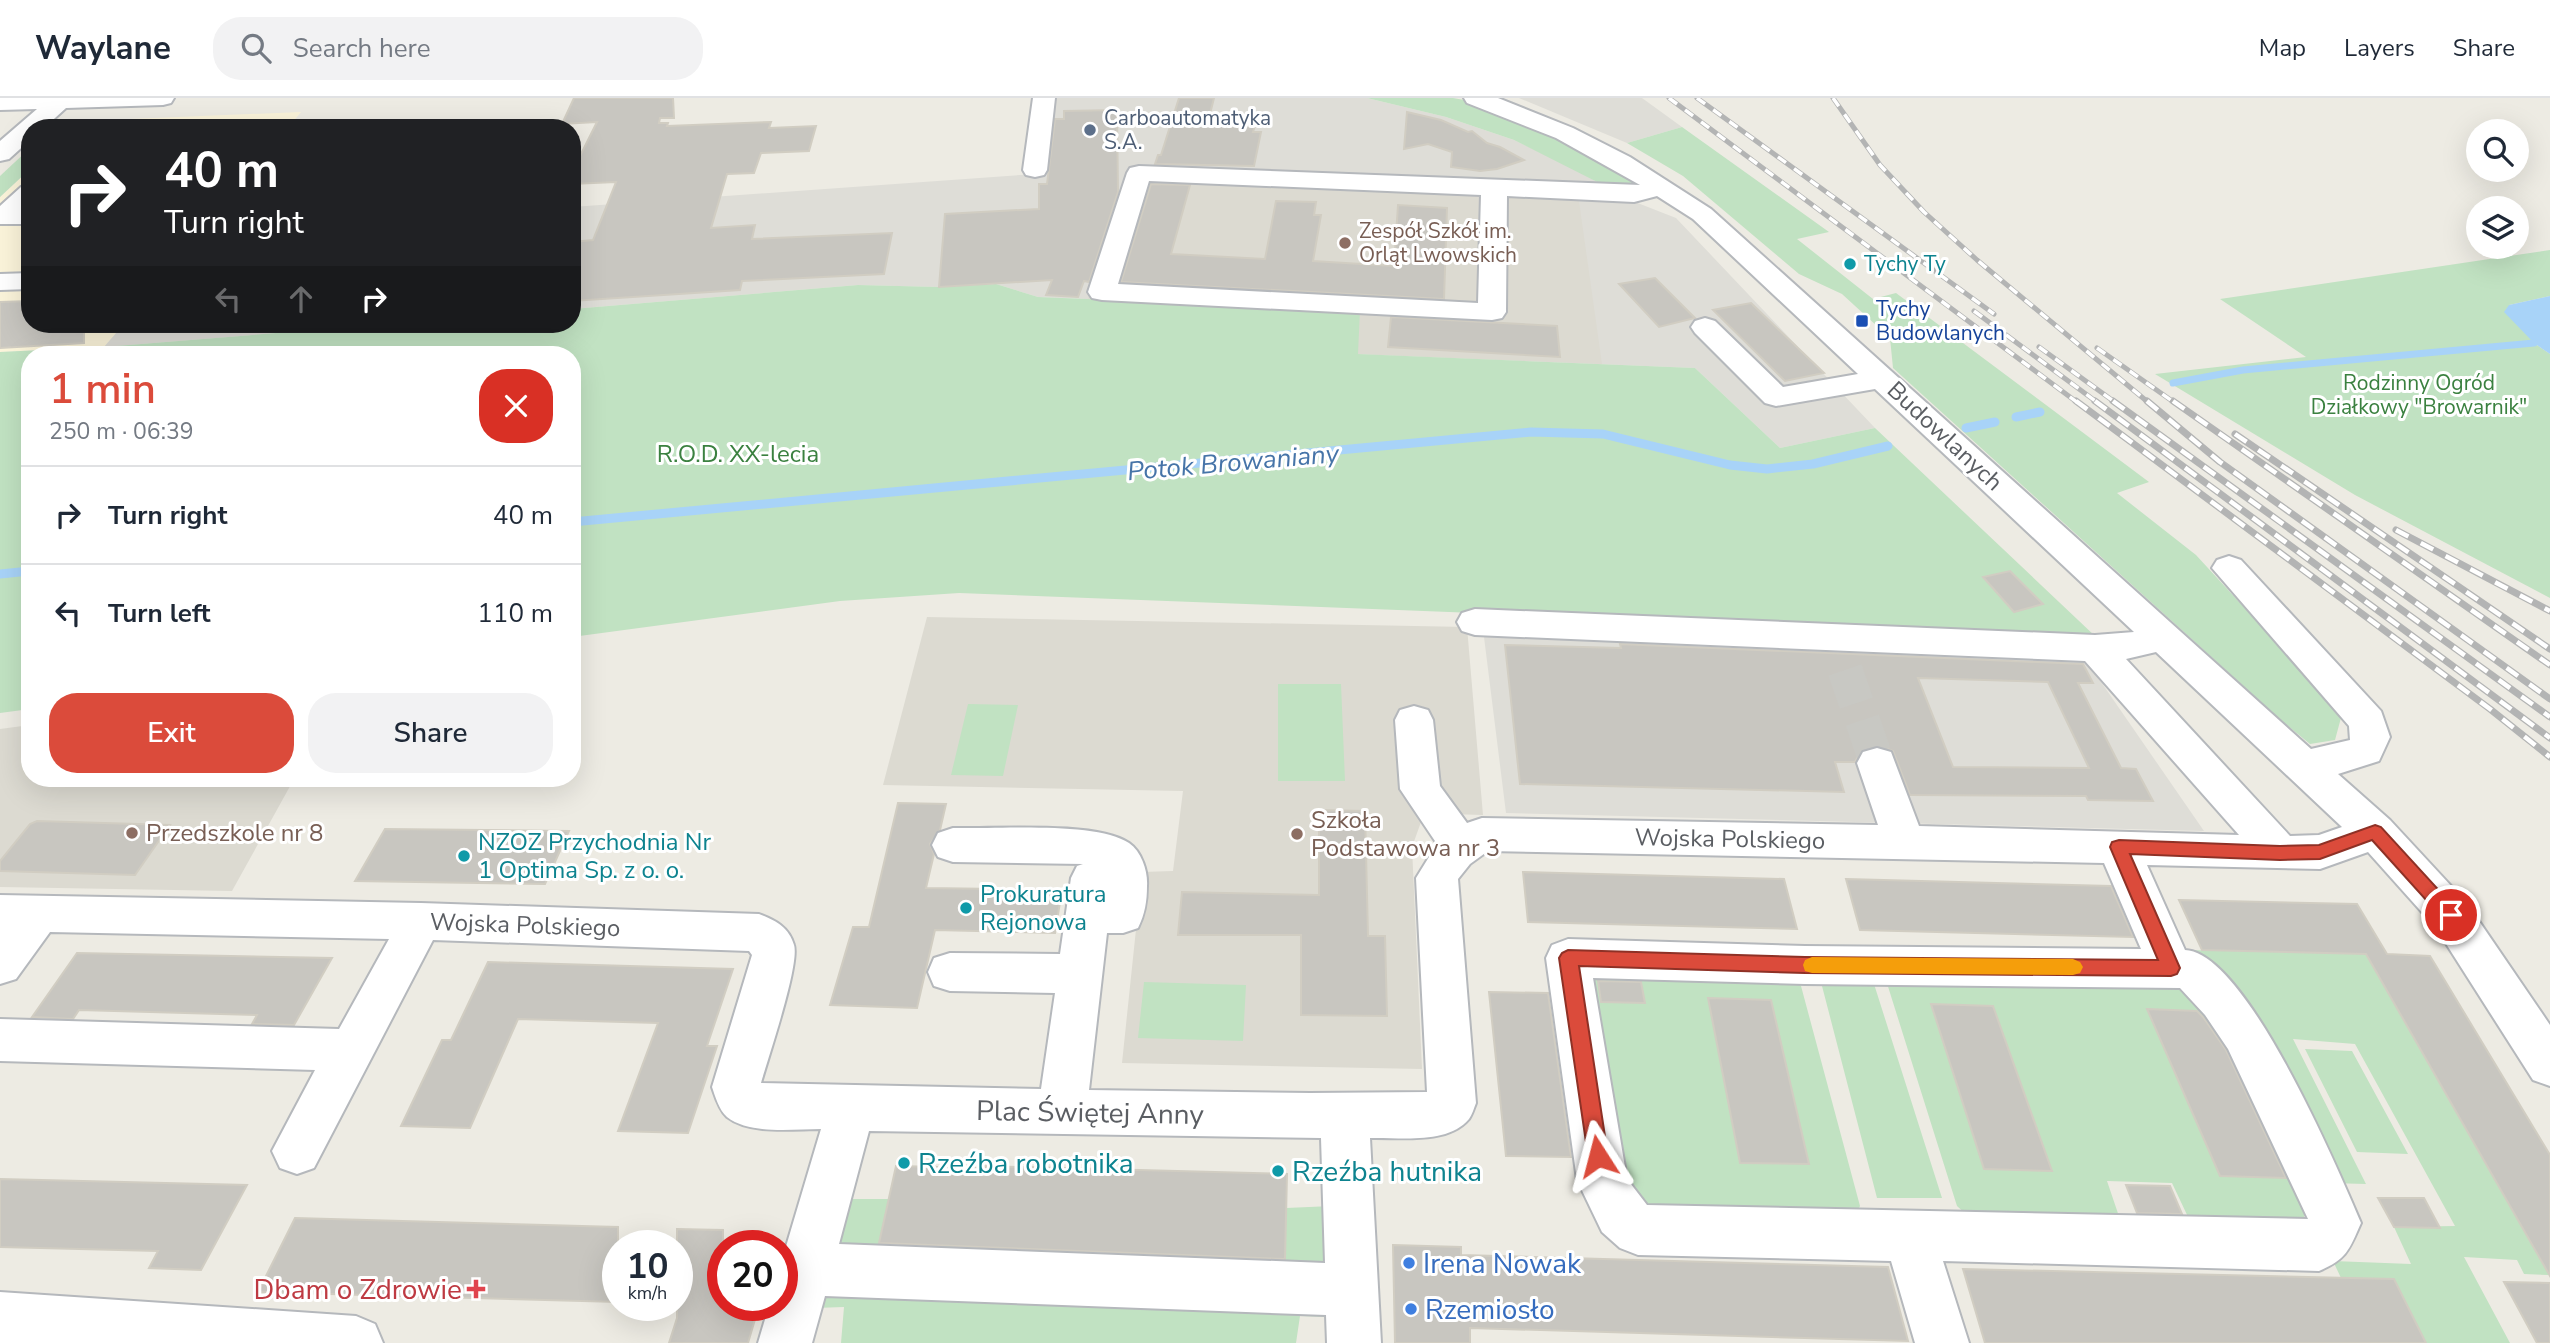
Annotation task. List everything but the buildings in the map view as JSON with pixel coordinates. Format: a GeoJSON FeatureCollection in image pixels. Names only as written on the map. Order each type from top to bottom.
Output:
{"type":"FeatureCollection","features":[{"type":"Feature","properties":{"kind":"street"},"geometry":{"type":"LineString","coordinates":[[0,103],[163,98]]}},
{"type":"Feature","properties":{"kind":"street"},"geometry":{"type":"LineString","coordinates":[[1035,170],[1044,98]]}},
{"type":"Feature","properties":{"kind":"street","name":"Budowlanych"},"geometry":{"type":"LineString","coordinates":[[1475,98],[1509,108],[1569,134],[1662,187],[1702,214],[2375,832],[2451,915],[2550,1065]]}},
{"type":"Feature","properties":{"kind":"street"},"geometry":{"type":"LineString","coordinates":[[37,119],[60,100]]}},
{"type":"Feature","properties":{"kind":"street"},"geometry":{"type":"LineString","coordinates":[[4,147],[21,133]]}},
{"type":"Feature","properties":{"kind":"street"},"geometry":{"type":"LineString","coordinates":[[1494,189],[1492,312],[1102,292],[1139,173],[1634,194],[1662,187]]}},
{"type":"Feature","properties":{"kind":"street"},"geometry":{"type":"LineString","coordinates":[[21,200],[3,217],[21,216]]}},
{"type":"Feature","properties":{"kind":"street"},"geometry":{"type":"LineString","coordinates":[[0,264],[21,251]]}},
{"type":"Feature","properties":{"kind":"street"},"geometry":{"type":"LineString","coordinates":[[0,282],[21,281]]}},
{"type":"Feature","properties":{"kind":"street"},"geometry":{"type":"LineString","coordinates":[[1705,327],[1776,397],[1883,379]]}},
{"type":"Feature","properties":{"kind":"street"},"geometry":{"type":"LineString","coordinates":[[2230,568],[2367,721],[2371,737],[2365,750],[2348,757],[2304,766]]}},
{"type":"Feature","properties":{"kind":"street"},"geometry":{"type":"LineString","coordinates":[[1475,622],[1839,653],[2095,648],[2136,645],[2164,637]]}},
{"type":"Feature","properties":{"kind":"street"},"geometry":{"type":"LineString","coordinates":[[2095,648],[2280,853]]}},
{"type":"Feature","properties":{"kind":"street"},"geometry":{"type":"LineString","coordinates":[[1354,1343],[1345,1116],[1436,1114],[1452,1103],[1437,878],[1446,860],[1471,840],[1420,789],[1413,720]]}},
{"type":"Feature","properties":{"kind":"street"},"geometry":{"type":"LineString","coordinates":[[1877,763],[1904,843]]}},
{"type":"Feature","properties":{"kind":"street","name":"Wojska Polskiego"},"geometry":{"type":"LineString","coordinates":[[1471,840],[1904,843],[2280,853],[2320,852],[2375,832]]}},
{"type":"Feature","properties":{"kind":"street"},"geometry":{"type":"LineString","coordinates":[[953,845],[1104,849],[1124,864],[1128,874],[1124,915],[1089,896],[1062,1111]]}},
{"type":"Feature","properties":{"kind":"street"},"geometry":{"type":"LineString","coordinates":[[2119,847],[2171,968]]}},
{"type":"Feature","properties":{"kind":"street"},"geometry":{"type":"LineString","coordinates":[[0,965],[19,914]]}},
{"type":"Feature","properties":{"kind":"street","name":"Wojska Polskiego"},"geometry":{"type":"LineString","coordinates":[[19,914],[421,921],[759,933],[772,944],[774,955],[736,1087],[742,1101],[751,1105],[851,1108]]}},
{"type":"Feature","properties":{"kind":"street"},"geometry":{"type":"LineString","coordinates":[[297,1151],[421,921]]}},
{"type":"Feature","properties":{"kind":"street"},"geometry":{"type":"LineString","coordinates":[[1568,958],[1805,965],[2190,969],[2216,991],[2239,1024],[2323,1192],[2334,1223],[2329,1236],[2319,1245],[2214,1240],[1910,1237],[1638,1230],[1621,1219],[1611,1205],[1602,1180],[1568,958]]}},
{"type":"Feature","properties":{"kind":"street"},"geometry":{"type":"LineString","coordinates":[[950,972],[1080,974]]}},
{"type":"Feature","properties":{"kind":"street"},"geometry":{"type":"LineString","coordinates":[[0,1040],[352,1050]]}},
{"type":"Feature","properties":{"kind":"street"},"geometry":{"type":"LineString","coordinates":[[785,1343],[851,1108]]}},
{"type":"Feature","properties":{"kind":"street","name":"Plac Świętej Anny"},"geometry":{"type":"LineString","coordinates":[[851,1108],[1345,1116]]}},
{"type":"Feature","properties":{"kind":"street"},"geometry":{"type":"LineString","coordinates":[[1910,1237],[1942,1343]]}},
{"type":"Feature","properties":{"kind":"street"},"geometry":{"type":"LineString","coordinates":[[805,1269],[1352,1290]]}},
{"type":"Feature","properties":{"kind":"street"},"geometry":{"type":"LineString","coordinates":[[0,1319],[356,1343]]}},
{"type":"Feature","properties":{"kind":"shaded area"},"geometry":{"type":"Polygon","coordinates":[[[1044,98],[1367,98],[1446,117],[1514,140],[1630,200],[1676,218],[1875,428],[1780,448],[1695,368],[1357,354],[1359,310],[1038,297],[996,284],[939,287],[858,285],[581,308],[581,206],[1035,174],[1044,98]]]}},
{"type":"Feature","properties":{"kind":"shaded area"},"geometry":{"type":"Polygon","coordinates":[[[1519,98],[1642,98],[1682,127],[1627,143],[1519,98]]]}},
{"type":"Feature","properties":{"kind":"shaded area"},"geometry":{"type":"Polygon","coordinates":[[[301,112],[295,119],[130,119],[301,112]]]}},
{"type":"Feature","properties":{"kind":"shaded area","name":"Zespół Szkół im. Orląt Lwowskich"},"geometry":{"type":"Polygon","coordinates":[[[1128,171],[1577,187],[1602,364],[1357,354],[1359,310],[1088,299],[1128,171]]]}},
{"type":"Feature","properties":{"kind":"shaded area"},"geometry":{"type":"Polygon","coordinates":[[[21,177],[21,333],[116,333],[105,346],[21,346],[21,351],[0,352],[0,197],[21,177]]]}},
{"type":"Feature","properties":{"kind":"shaded area"},"geometry":{"type":"Polygon","coordinates":[[[116,333],[276,333],[116,346],[105,346],[116,333]]]}},
{"type":"Feature","properties":{"kind":"shaded area","name":"Szkoła Podstawowa nr 3"},"geometry":{"type":"Polygon","coordinates":[[[927,617],[1467,627],[1483,815],[1450,814],[1421,822],[1412,847],[1422,1069],[1122,1063],[1142,872],[1173,871],[1183,791],[883,785],[927,617]]]}},
{"type":"Feature","properties":{"kind":"shaded area"},"geometry":{"type":"Polygon","coordinates":[[[1483,629],[2081,653],[2204,831],[1506,813],[1483,629]]]}},
{"type":"Feature","properties":{"kind":"shaded area","name":"Przedszkole nr 8"},"geometry":{"type":"Polygon","coordinates":[[[21,726],[21,787],[290,787],[232,891],[0,887],[0,729],[21,726]]]}},
{"type":"Feature","properties":{"kind":"green space"},"geometry":{"type":"Polygon","coordinates":[[[1367,98],[1453,98],[1498,110],[1636,179],[1637,186],[1613,190],[1514,140],[1446,117],[1367,98]]]}},
{"type":"Feature","properties":{"kind":"green space"},"geometry":{"type":"Polygon","coordinates":[[[1682,127],[1829,232],[1797,239],[1873,299],[1896,293],[2149,482],[2117,493],[2196,555],[2342,714],[2335,740],[2310,744],[2282,721],[1893,368],[1890,338],[1842,294],[1799,274],[1683,176],[1627,143],[1682,127]]]}},
{"type":"Feature","properties":{"kind":"green space"},"geometry":{"type":"Polygon","coordinates":[[[21,156],[21,177],[0,197],[0,176],[21,156]]]}},
{"type":"Feature","properties":{"kind":"green space","name":"Rodzinny Ogród Działkowy \"Browarnik\""},"geometry":{"type":"Polygon","coordinates":[[[2550,250],[2550,296],[2509,305],[2534,343],[2550,354],[2550,598],[2355,495],[2155,374],[2306,357],[2220,299],[2489,259],[2529,259],[2529,253],[2550,250]]]}},
{"type":"Feature","properties":{"kind":"green space","name":"R.O.D. XX-lecia"},"geometry":{"type":"Polygon","coordinates":[[[996,284],[1038,297],[1360,310],[1358,354],[1695,368],[1780,448],[1875,428],[2096,637],[959,593],[840,601],[581,636],[581,346],[116,346],[276,333],[581,333],[581,308],[858,285],[939,287],[996,284]]]}},
{"type":"Feature","properties":{"kind":"green space","name":"R.O.D. XX-lecia"},"geometry":{"type":"Polygon","coordinates":[[[21,351],[21,710],[0,713],[0,352],[21,351]]]}},
{"type":"Feature","properties":{"kind":"green space"},"geometry":{"type":"Polygon","coordinates":[[[1278,684],[1341,684],[1345,781],[1278,781],[1278,684]]]}},
{"type":"Feature","properties":{"kind":"green space"},"geometry":{"type":"Polygon","coordinates":[[[968,704],[1018,705],[1003,776],[951,775],[968,704]]]}},
{"type":"Feature","properties":{"kind":"green space"},"geometry":{"type":"Polygon","coordinates":[[[2187,950],[2366,954],[2549,1275],[2524,1274],[2517,1260],[2464,1257],[2510,1343],[2426,1343],[2341,1278],[2333,1261],[2411,1264],[2394,1227],[2455,1226],[2355,1044],[2293,1039],[2366,1184],[2329,1183],[2234,990],[2187,950]]]}},
{"type":"Feature","properties":{"kind":"green space"},"geometry":{"type":"Polygon","coordinates":[[[1786,971],[1801,986],[1860,1206],[1850,1227],[1639,1206],[1624,1182],[1591,973],[1786,971]]]}},
{"type":"Feature","properties":{"kind":"green space"},"geometry":{"type":"Polygon","coordinates":[[[1885,977],[2165,979],[2192,992],[2218,1010],[2308,1203],[2303,1220],[2197,1236],[2172,1183],[2107,1181],[2125,1234],[1982,1229],[1957,1206],[1885,977]]]}},
{"type":"Feature","properties":{"kind":"green space"},"geometry":{"type":"Polygon","coordinates":[[[1144,982],[1246,985],[1243,1041],[1138,1038],[1144,982]]]}},
{"type":"Feature","properties":{"kind":"green space"},"geometry":{"type":"Polygon","coordinates":[[[1874,984],[1942,1198],[1877,1198],[1822,986],[1874,984]]]}},
{"type":"Feature","properties":{"kind":"green space"},"geometry":{"type":"Polygon","coordinates":[[[2305,1049],[2352,1051],[2408,1154],[2357,1152],[2305,1049]]]}},
{"type":"Feature","properties":{"kind":"green space"},"geometry":{"type":"Polygon","coordinates":[[[837,1199],[889,1199],[877,1250],[931,1252],[934,1237],[972,1238],[970,1251],[1192,1256],[1231,1245],[1231,1259],[1285,1260],[1286,1208],[1332,1206],[1331,1317],[1300,1316],[1296,1343],[841,1343],[844,1307],[815,1308],[837,1199]]]}},
{"type":"Feature","properties":{"kind":"water"},"geometry":{"type":"Polygon","coordinates":[[[2550,296],[2550,354],[2534,343],[2504,312],[2509,305],[2550,296]]]}},
{"type":"Feature","properties":{"kind":"waterway"},"geometry":{"type":"LineString","coordinates":[[2173,383],[2243,370],[2534,343]]}},
{"type":"Feature","properties":{"kind":"waterway","name":"Potok Browaniany"},"geometry":{"type":"LineString","coordinates":[[2016,417],[2040,412]]}},
{"type":"Feature","properties":{"kind":"waterway","name":"Potok Browaniany"},"geometry":{"type":"LineString","coordinates":[[1966,428],[1995,422]]}},
{"type":"Feature","properties":{"kind":"waterway","name":"Potok Browaniany"},"geometry":{"type":"LineString","coordinates":[[581,521],[1531,432],[1603,434],[1730,465],[1767,469],[1813,464],[1888,446]]}},
{"type":"Feature","properties":{"kind":"waterway","name":"Potok Browaniany"},"geometry":{"type":"LineString","coordinates":[[0,574],[21,572]]}},
{"type":"Feature","properties":{"kind":"tunnel"},"geometry":{"type":"LineString","coordinates":[[1845,670],[1877,763]]}},
{"type":"Feature","properties":{"kind":"railway"},"geometry":{"type":"LineString","coordinates":[[1669,98],[2078,403]]}},
{"type":"Feature","properties":{"kind":"railway"},"geometry":{"type":"LineString","coordinates":[[1697,98],[1994,314]]}},
{"type":"Feature","properties":{"kind":"railway"},"geometry":{"type":"LineString","coordinates":[[1833,98],[1880,165],[1924,212],[1977,260],[2149,403]]}},
{"type":"Feature","properties":{"kind":"railway"},"geometry":{"type":"LineString","coordinates":[[1974,311],[2098,403]]}},
{"type":"Feature","properties":{"kind":"railway"},"geometry":{"type":"LineString","coordinates":[[2039,347],[2116,403]]}},
{"type":"Feature","properties":{"kind":"railway"},"geometry":{"type":"LineString","coordinates":[[2097,348],[2175,403]]}},
{"type":"Feature","properties":{"kind":"railway"},"geometry":{"type":"LineString","coordinates":[[2076,401],[2490,709],[2550,757]]}},
{"type":"Feature","properties":{"kind":"railway"},"geometry":{"type":"LineString","coordinates":[[2095,401],[2550,738]]}},
{"type":"Feature","properties":{"kind":"railway"},"geometry":{"type":"LineString","coordinates":[[2113,401],[2550,717]]}},
{"type":"Feature","properties":{"kind":"railway"},"geometry":{"type":"LineString","coordinates":[[2147,401],[2220,462],[2550,699]]}},
{"type":"Feature","properties":{"kind":"railway"},"geometry":{"type":"LineString","coordinates":[[2173,401],[2550,665]]}},
{"type":"Feature","properties":{"kind":"railway"},"geometry":{"type":"LineString","coordinates":[[2235,434],[2550,649]]}},
{"type":"Feature","properties":{"kind":"railway"},"geometry":{"type":"LineString","coordinates":[[2396,530],[2550,611]]}},
{"type":"Feature","properties":{"kind":"slow traffic"},"geometry":{"type":"LineString","coordinates":[[1812,965],[2073,967]]}},
{"type":"Feature","properties":{"kind":"place","name":"Carboautomatyka S.A."},"geometry":{"type":"Point","coordinates":[1090,130]}},
{"type":"Feature","properties":{"kind":"place","name":"Zespół Szkół im. Orląt Lwowskich"},"geometry":{"type":"Point","coordinates":[1345,243]}},
{"type":"Feature","properties":{"kind":"place","name":"Tychy Ty"},"geometry":{"type":"Point","coordinates":[1850,264]}},
{"type":"Feature","properties":{"kind":"place","name":"Tychy Budowlanych"},"geometry":{"type":"Point","coordinates":[1862,321]}},
{"type":"Feature","properties":{"kind":"place","name":"Przedszkole nr 8"},"geometry":{"type":"Point","coordinates":[132,833]}},
{"type":"Feature","properties":{"kind":"place","name":"Szkoła Podstawowa nr 3"},"geometry":{"type":"Point","coordinates":[1297,834]}},
{"type":"Feature","properties":{"kind":"place","name":"NZOZ Przychodnia Nr 1 Optima Sp. z o. o."},"geometry":{"type":"Point","coordinates":[464,856]}},
{"type":"Feature","properties":{"kind":"place","name":"Prokuratura Rejonowa"},"geometry":{"type":"Point","coordinates":[966,908]}},
{"type":"Feature","properties":{"kind":"place","name":"Rzeźba robotnika"},"geometry":{"type":"Point","coordinates":[904,1163]}},
{"type":"Feature","properties":{"kind":"place","name":"Rzeźba hutnika"},"geometry":{"type":"Point","coordinates":[1278,1171]}},
{"type":"Feature","properties":{"kind":"place","name":"Irena Nowak"},"geometry":{"type":"Point","coordinates":[1409,1263]}},
{"type":"Feature","properties":{"kind":"place","name":"Dbam o Zdrowie"},"geometry":{"type":"Point","coordinates":[476,1289]}},
{"type":"Feature","properties":{"kind":"place","name":"Rzemiosło"},"geometry":{"type":"Point","coordinates":[1411,1309]}},
{"type":"Feature","properties":{"kind":"route"},"geometry":{"type":"LineString","coordinates":[[1598,1156],[1568,958],[1805,965],[2171,968],[2119,847],[2320,852],[2375,832],[2451,915]]}}]}
